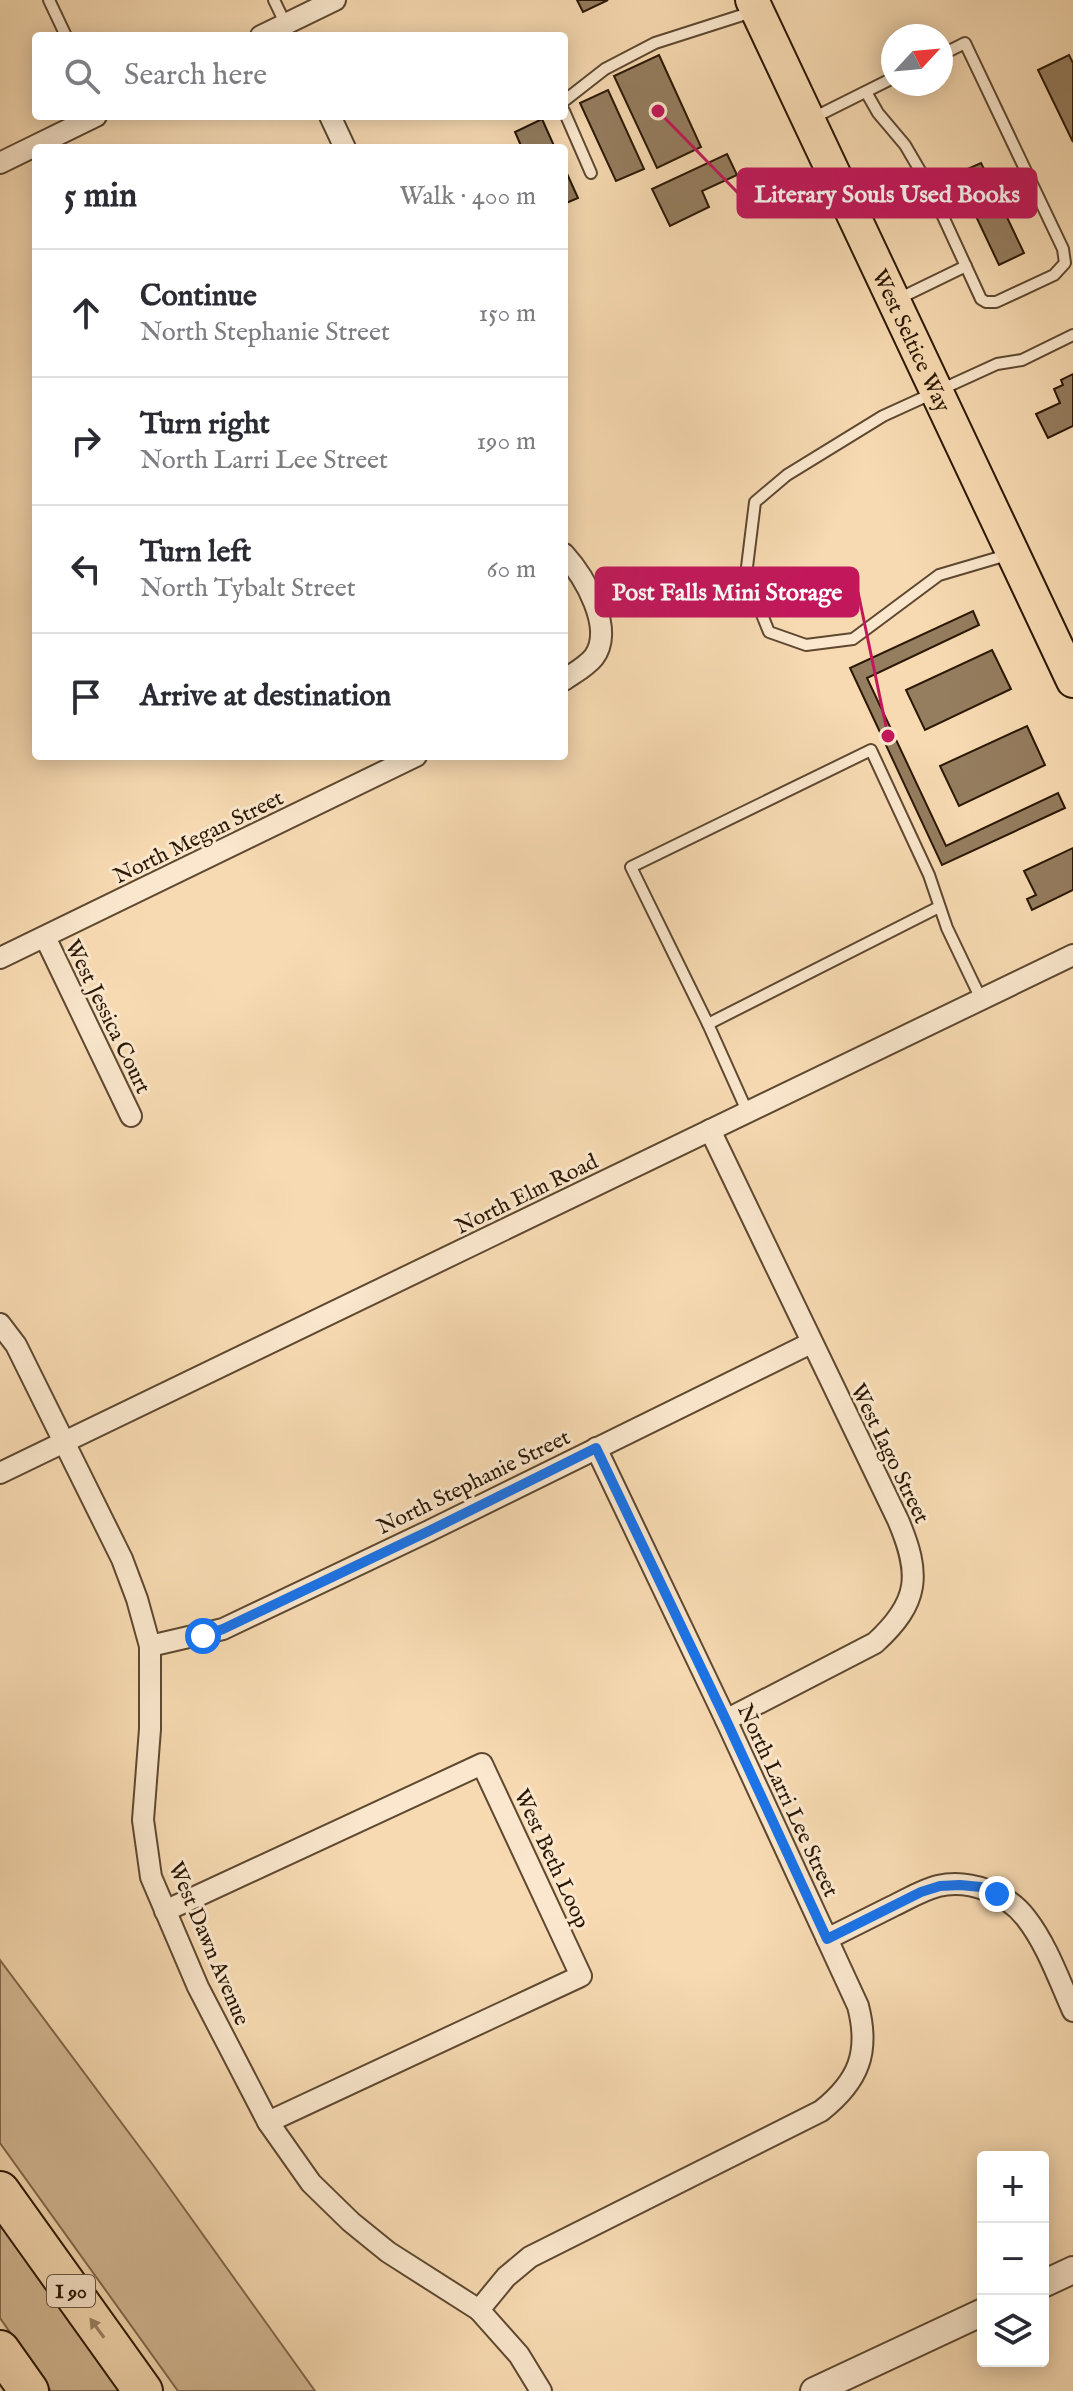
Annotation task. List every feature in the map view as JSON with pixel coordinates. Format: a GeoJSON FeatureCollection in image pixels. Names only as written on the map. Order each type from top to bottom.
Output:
{"type":"FeatureCollection","features":[{"type":"Feature","properties":{"kind":"highway","name":"I 90"},"geometry":{"type":"LineString","coordinates":[[0,2191],[143,2391]]}},
{"type":"Feature","properties":{"kind":"highway"},"geometry":{"type":"LineString","coordinates":[[0,2350],[29,2391]]}},
{"type":"Feature","properties":{"kind":"main road","name":"West Seltice Way"},"geometry":{"type":"LineString","coordinates":[[754,5],[1073,681]]}},
{"type":"Feature","properties":{"kind":"street"},"geometry":{"type":"LineString","coordinates":[[289,30],[335,0]]}},
{"type":"Feature","properties":{"kind":"street"},"geometry":{"type":"LineString","coordinates":[[33,144],[87,120]]}},
{"type":"Feature","properties":{"kind":"street"},"geometry":{"type":"LineString","coordinates":[[332,120],[343,144]]}},
{"type":"Feature","properties":{"kind":"street"},"geometry":{"type":"LineString","coordinates":[[2,158],[32,145]]}},
{"type":"Feature","properties":{"kind":"street"},"geometry":{"type":"LineString","coordinates":[[568,558],[594,600],[601,629],[593,658],[568,677]]}},
{"type":"Feature","properties":{"kind":"street","name":"North Megan Street"},"geometry":{"type":"LineString","coordinates":[[0,958],[408,760]]}},
{"type":"Feature","properties":{"kind":"street","name":"West Jessica Court"},"geometry":{"type":"LineString","coordinates":[[45,937],[131,1116]]}},
{"type":"Feature","properties":{"kind":"street","name":"North Elm Road"},"geometry":{"type":"LineString","coordinates":[[0,1473],[1073,955]]}},
{"type":"Feature","properties":{"kind":"street","name":"West Iago Street"},"geometry":{"type":"LineString","coordinates":[[710,1130],[909,1548],[914,1569],[911,1591],[903,1612],[875,1643],[726,1720]]}},
{"type":"Feature","properties":{"kind":"street","name":"West Dawn Avenue"},"geometry":{"type":"LineString","coordinates":[[0,1324],[16,1345],[64,1441],[122,1559],[137,1599],[150,1646],[150,1729],[143,1820],[151,1877],[198,1987],[268,2122],[311,2183],[388,2252],[479,2310],[519,2355],[541,2391]]}},
{"type":"Feature","properties":{"kind":"street","name":"North Stephanie Street"},"geometry":{"type":"LineString","coordinates":[[150,1646],[223,1629],[811,1343]]}},
{"type":"Feature","properties":{"kind":"street","name":"North Larri Lee Street"},"geometry":{"type":"LineString","coordinates":[[479,2310],[506,2277],[530,2257],[821,2111],[836,2099],[860,2064],[864,2028],[858,2006],[596,1448]]}},
{"type":"Feature","properties":{"kind":"street","name":"West Beth Loop"},"geometry":{"type":"LineString","coordinates":[[165,1911],[482,1764],[581,1976],[268,2122]]}},
{"type":"Feature","properties":{"kind":"street"},"geometry":{"type":"LineString","coordinates":[[827,1939],[921,1892],[940,1886],[981,1887],[1015,1906],[1025,1916],[1073,2011]]}},
{"type":"Feature","properties":{"kind":"street"},"geometry":{"type":"LineString","coordinates":[[1049,2281],[1073,2270]]}},
{"type":"Feature","properties":{"kind":"street"},"geometry":{"type":"LineString","coordinates":[[814,2391],[977,2315]]}},
{"type":"Feature","properties":{"kind":"lane"},"geometry":{"type":"LineString","coordinates":[[49,0],[64,32]]}},
{"type":"Feature","properties":{"kind":"lane"},"geometry":{"type":"LineString","coordinates":[[274,0],[289,30]]}},
{"type":"Feature","properties":{"kind":"lane"},"geometry":{"type":"LineString","coordinates":[[568,98],[605,69],[655,43],[754,5]]}},
{"type":"Feature","properties":{"kind":"lane"},"geometry":{"type":"LineString","coordinates":[[866,92],[878,113],[905,145],[929,186],[981,299],[996,302],[1054,275],[1065,263],[1063,249],[965,43],[953,49]]}},
{"type":"Feature","properties":{"kind":"lane"},"geometry":{"type":"LineString","coordinates":[[809,120],[881,84]]}},
{"type":"Feature","properties":{"kind":"lane"},"geometry":{"type":"LineString","coordinates":[[568,120],[591,173]]}},
{"type":"Feature","properties":{"kind":"lane"},"geometry":{"type":"LineString","coordinates":[[894,301],[966,266]]}},
{"type":"Feature","properties":{"kind":"lane"},"geometry":{"type":"LineString","coordinates":[[1013,553],[939,575],[853,639],[806,645],[769,632],[746,575],[755,502],[787,475],[868,424],[997,364],[1022,360],[1073,335]]}},
{"type":"Feature","properties":{"kind":"lane"},"geometry":{"type":"LineString","coordinates":[[747,1111],[631,867],[871,750],[929,875],[939,907],[981,999]]}},
{"type":"Feature","properties":{"kind":"lane"},"geometry":{"type":"LineString","coordinates":[[708,1024],[939,907]]}},
{"type":"Feature","properties":{"kind":"shaded area"},"geometry":{"type":"Polygon","coordinates":[[[0,1960],[153,2165],[315,2391],[178,2391],[0,2143],[0,1960]]]}},
{"type":"Feature","properties":{"kind":"shaded area"},"geometry":{"type":"Polygon","coordinates":[[[0,2207],[129,2391],[51,2391],[0,2318],[0,2207]]]}},
{"type":"Feature","properties":{"kind":"building"},"geometry":{"type":"Polygon","coordinates":[[[577,0],[608,0],[583,12],[577,0]]]}},
{"type":"Feature","properties":{"kind":"building"},"geometry":{"type":"Polygon","coordinates":[[[659,55],[701,147],[657,168],[614,76],[659,55]]]}},
{"type":"Feature","properties":{"kind":"building"},"geometry":{"type":"Polygon","coordinates":[[[1069,55],[1073,63],[1073,142],[1038,70],[1069,55]]]}},
{"type":"Feature","properties":{"kind":"building"},"geometry":{"type":"Polygon","coordinates":[[[608,90],[644,169],[616,181],[580,103],[608,90]]]}},
{"type":"Feature","properties":{"kind":"building"},"geometry":{"type":"Polygon","coordinates":[[[542,120],[553,144],[520,144],[515,132],[542,120]]]}},
{"type":"Feature","properties":{"kind":"building"},"geometry":{"type":"Polygon","coordinates":[[[727,154],[737,175],[702,191],[709,207],[670,226],[652,189],[727,154]]]}},
{"type":"Feature","properties":{"kind":"building"},"geometry":{"type":"Polygon","coordinates":[[[981,163],[1024,253],[999,265],[956,174],[981,163]]]}},
{"type":"Feature","properties":{"kind":"building"},"geometry":{"type":"Polygon","coordinates":[[[568,176],[578,198],[568,202],[568,176]]]}},
{"type":"Feature","properties":{"kind":"building"},"geometry":{"type":"Polygon","coordinates":[[[1073,374],[1073,426],[1048,438],[1036,414],[1060,403],[1054,389],[1063,385],[1061,380],[1073,374]]]}},
{"type":"Feature","properties":{"kind":"building"},"geometry":{"type":"Polygon","coordinates":[[[973,611],[979,625],[867,678],[946,846],[1058,793],[1065,808],[942,865],[850,668],[973,611]]]}},
{"type":"Feature","properties":{"kind":"building"},"geometry":{"type":"Polygon","coordinates":[[[992,650],[1011,689],[925,730],[906,690],[992,650]]]}},
{"type":"Feature","properties":{"kind":"building"},"geometry":{"type":"Polygon","coordinates":[[[1027,726],[1045,765],[959,806],[940,766],[1027,726]]]}},
{"type":"Feature","properties":{"kind":"building"},"geometry":{"type":"Polygon","coordinates":[[[1073,848],[1073,890],[1032,910],[1027,899],[1036,895],[1024,871],[1073,848]]]}},
{"type":"Feature","properties":{"kind":"place","name":"Literary Souls Used Books"},"geometry":{"type":"Point","coordinates":[658,111]}},
{"type":"Feature","properties":{"kind":"place","name":"Post Falls Mini Storage"},"geometry":{"type":"Point","coordinates":[888,736]}},
{"type":"Feature","properties":{"kind":"route"},"geometry":{"type":"LineString","coordinates":[[203,1636],[429,1531],[596,1448],[827,1939],[921,1892],[940,1886],[981,1887],[997,1894]]}}]}
